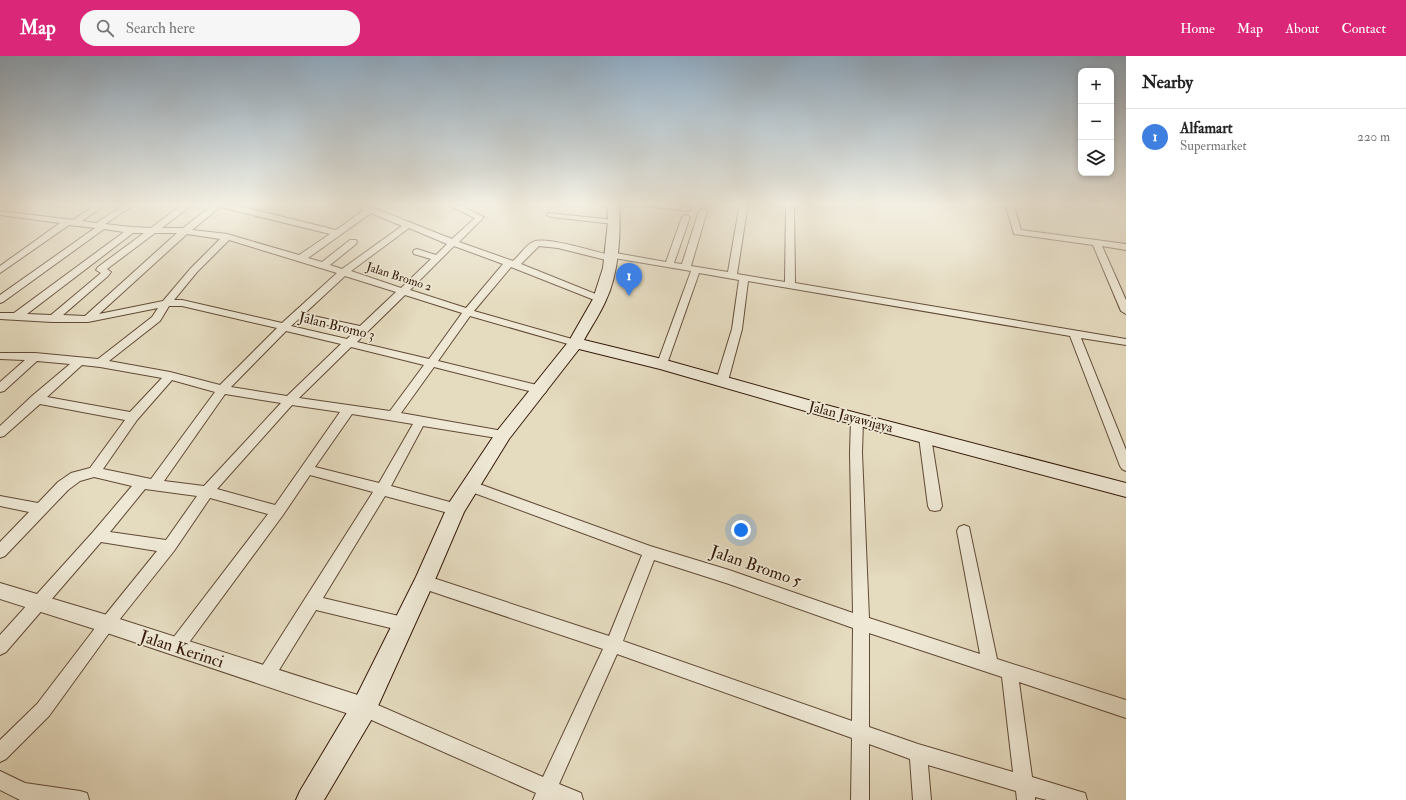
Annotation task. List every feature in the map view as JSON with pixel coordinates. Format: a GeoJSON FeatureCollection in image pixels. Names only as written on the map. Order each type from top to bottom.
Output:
{"type":"FeatureCollection","features":[{"type":"Feature","properties":{"kind":"main road"},"geometry":{"type":"LineString","coordinates":[[309,800],[364,708],[424,582],[456,509],[504,435],[541,390],[575,343],[600,299],[608,275],[612,238]]}},
{"type":"Feature","properties":{"kind":"main road","name":"Jalan Jayawijaya"},"geometry":{"type":"LineString","coordinates":[[575,343],[662,364],[857,419],[1126,490]]}},
{"type":"Feature","properties":{"kind":"street"},"geometry":{"type":"LineString","coordinates":[[0,270],[48,238]]}},
{"type":"Feature","properties":{"kind":"street"},"geometry":{"type":"LineString","coordinates":[[0,300],[84,238]]}},
{"type":"Feature","properties":{"kind":"street"},"geometry":{"type":"LineString","coordinates":[[16,317],[121,238]]}},
{"type":"Feature","properties":{"kind":"street"},"geometry":{"type":"LineString","coordinates":[[52,319],[105,274],[106,272],[100,270],[101,269],[142,238]]}},
{"type":"Feature","properties":{"kind":"street"},"geometry":{"type":"LineString","coordinates":[[88,319],[177,238]]}},
{"type":"Feature","properties":{"kind":"street"},"geometry":{"type":"LineString","coordinates":[[100,363],[156,319],[166,303],[194,270],[226,238]]}},
{"type":"Feature","properties":{"kind":"street","name":"Jalan Bromo 2"},"geometry":{"type":"LineString","coordinates":[[230,238],[300,258],[468,312],[575,343]]}},
{"type":"Feature","properties":{"kind":"street"},"geometry":{"type":"LineString","coordinates":[[300,258],[330,238]]}},
{"type":"Feature","properties":{"kind":"street","name":"Jalan Bromo 3"},"geometry":{"type":"LineString","coordinates":[[284,327],[344,272],[391,238]]}},
{"type":"Feature","properties":{"kind":"street"},"geometry":{"type":"LineString","coordinates":[[442,238],[537,273],[600,299]]}},
{"type":"Feature","properties":{"kind":"street"},"geometry":{"type":"LineString","coordinates":[[0,753],[43,710],[169,547],[207,492],[289,401],[458,238]]}},
{"type":"Feature","properties":{"kind":"street"},"geometry":{"type":"LineString","coordinates":[[669,264],[678,238]]}},
{"type":"Feature","properties":{"kind":"street"},"geometry":{"type":"LineString","coordinates":[[686,267],[694,238]]}},
{"type":"Feature","properties":{"kind":"street"},"geometry":{"type":"LineString","coordinates":[[732,275],[738,238]]}},
{"type":"Feature","properties":{"kind":"street"},"geometry":{"type":"LineString","coordinates":[[790,238],[790,285]]}},
{"type":"Feature","properties":{"kind":"street"},"geometry":{"type":"LineString","coordinates":[[1058,238],[1126,247]]}},
{"type":"Feature","properties":{"kind":"street"},"geometry":{"type":"LineString","coordinates":[[322,266],[353,242]]}},
{"type":"Feature","properties":{"kind":"street"},"geometry":{"type":"LineString","coordinates":[[393,416],[432,364],[468,312],[512,264],[538,243],[558,245],[610,257],[669,264],[1126,342]]}},
{"type":"Feature","properties":{"kind":"street"},"geometry":{"type":"LineString","coordinates":[[1096,243],[1126,310]]}},
{"type":"Feature","properties":{"kind":"street"},"geometry":{"type":"LineString","coordinates":[[417,252],[438,258]]}},
{"type":"Feature","properties":{"kind":"street"},"geometry":{"type":"LineString","coordinates":[[662,364],[695,272]]}},
{"type":"Feature","properties":{"kind":"street"},"geometry":{"type":"LineString","coordinates":[[722,381],[737,329],[744,277]]}},
{"type":"Feature","properties":{"kind":"street"},"geometry":{"type":"LineString","coordinates":[[0,316],[52,319],[88,319],[166,303],[187,304],[284,327]]}},
{"type":"Feature","properties":{"kind":"street"},"geometry":{"type":"LineString","coordinates":[[297,315],[363,330]]}},
{"type":"Feature","properties":{"kind":"street"},"geometry":{"type":"LineString","coordinates":[[0,647],[98,536],[149,483],[222,390],[284,327]]}},
{"type":"Feature","properties":{"kind":"street","name":"Jalan Bromo 3"},"geometry":{"type":"LineString","coordinates":[[284,327],[348,344],[541,390]]}},
{"type":"Feature","properties":{"kind":"street"},"geometry":{"type":"LineString","coordinates":[[1074,333],[1126,466]]}},
{"type":"Feature","properties":{"kind":"street"},"geometry":{"type":"LineString","coordinates":[[0,356],[35,357],[100,363],[170,376],[222,390],[393,416],[504,435]]}},
{"type":"Feature","properties":{"kind":"street"},"geometry":{"type":"LineString","coordinates":[[0,388],[35,357]]}},
{"type":"Feature","properties":{"kind":"street"},"geometry":{"type":"LineString","coordinates":[[0,433],[78,362]]}},
{"type":"Feature","properties":{"kind":"street"},"geometry":{"type":"LineString","coordinates":[[94,472],[133,417],[170,376]]}},
{"type":"Feature","properties":{"kind":"street"},"geometry":{"type":"LineString","coordinates":[[36,399],[133,417]]}},
{"type":"Feature","properties":{"kind":"street"},"geometry":{"type":"LineString","coordinates":[[176,647],[308,470],[348,410]]}},
{"type":"Feature","properties":{"kind":"street"},"geometry":{"type":"LineString","coordinates":[[857,419],[856,453],[861,623],[860,800]]}},
{"type":"Feature","properties":{"kind":"street"},"geometry":{"type":"LineString","coordinates":[[265,676],[382,490],[420,421]]}},
{"type":"Feature","properties":{"kind":"street"},"geometry":{"type":"LineString","coordinates":[[925,437],[934,506]]}},
{"type":"Feature","properties":{"kind":"street"},"geometry":{"type":"LineString","coordinates":[[308,470],[456,509]]}},
{"type":"Feature","properties":{"kind":"street"},"geometry":{"type":"LineString","coordinates":[[0,552],[63,486],[76,477],[94,472],[149,483],[207,492],[278,511]]}},
{"type":"Feature","properties":{"kind":"street","name":"Jalan Bromo 5"},"geometry":{"type":"LineString","coordinates":[[471,486],[650,552],[729,577],[861,623],[1126,708]]}},
{"type":"Feature","properties":{"kind":"street"},"geometry":{"type":"LineString","coordinates":[[0,501],[41,509]]}},
{"type":"Feature","properties":{"kind":"street"},"geometry":{"type":"LineString","coordinates":[[964,531],[990,664]]}},
{"type":"Feature","properties":{"kind":"street"},"geometry":{"type":"LineString","coordinates":[[98,536],[169,547]]}},
{"type":"Feature","properties":{"kind":"street"},"geometry":{"type":"LineString","coordinates":[[545,794],[613,645],[650,552]]}},
{"type":"Feature","properties":{"kind":"street"},"geometry":{"type":"LineString","coordinates":[[424,582],[613,645],[1024,792],[1078,800]]}},
{"type":"Feature","properties":{"kind":"street","name":"Jalan Kerinci"},"geometry":{"type":"LineString","coordinates":[[0,591],[108,624],[364,708]]}},
{"type":"Feature","properties":{"kind":"street"},"geometry":{"type":"LineString","coordinates":[[312,602],[403,624]]}},
{"type":"Feature","properties":{"kind":"street"},"geometry":{"type":"LineString","coordinates":[[1010,670],[1024,792]]}},
{"type":"Feature","properties":{"kind":"street"},"geometry":{"type":"LineString","coordinates":[[364,708],[545,794],[574,800]]}},
{"type":"Feature","properties":{"kind":"street"},"geometry":{"type":"LineString","coordinates":[[918,753],[922,800]]}},
{"type":"Feature","properties":{"kind":"street"},"geometry":{"type":"LineString","coordinates":[[0,780],[23,792],[80,800]]}},
{"type":"Feature","properties":{"kind":"place","name":"Alfamart"},"geometry":{"type":"Point","coordinates":[629,296]}}]}
